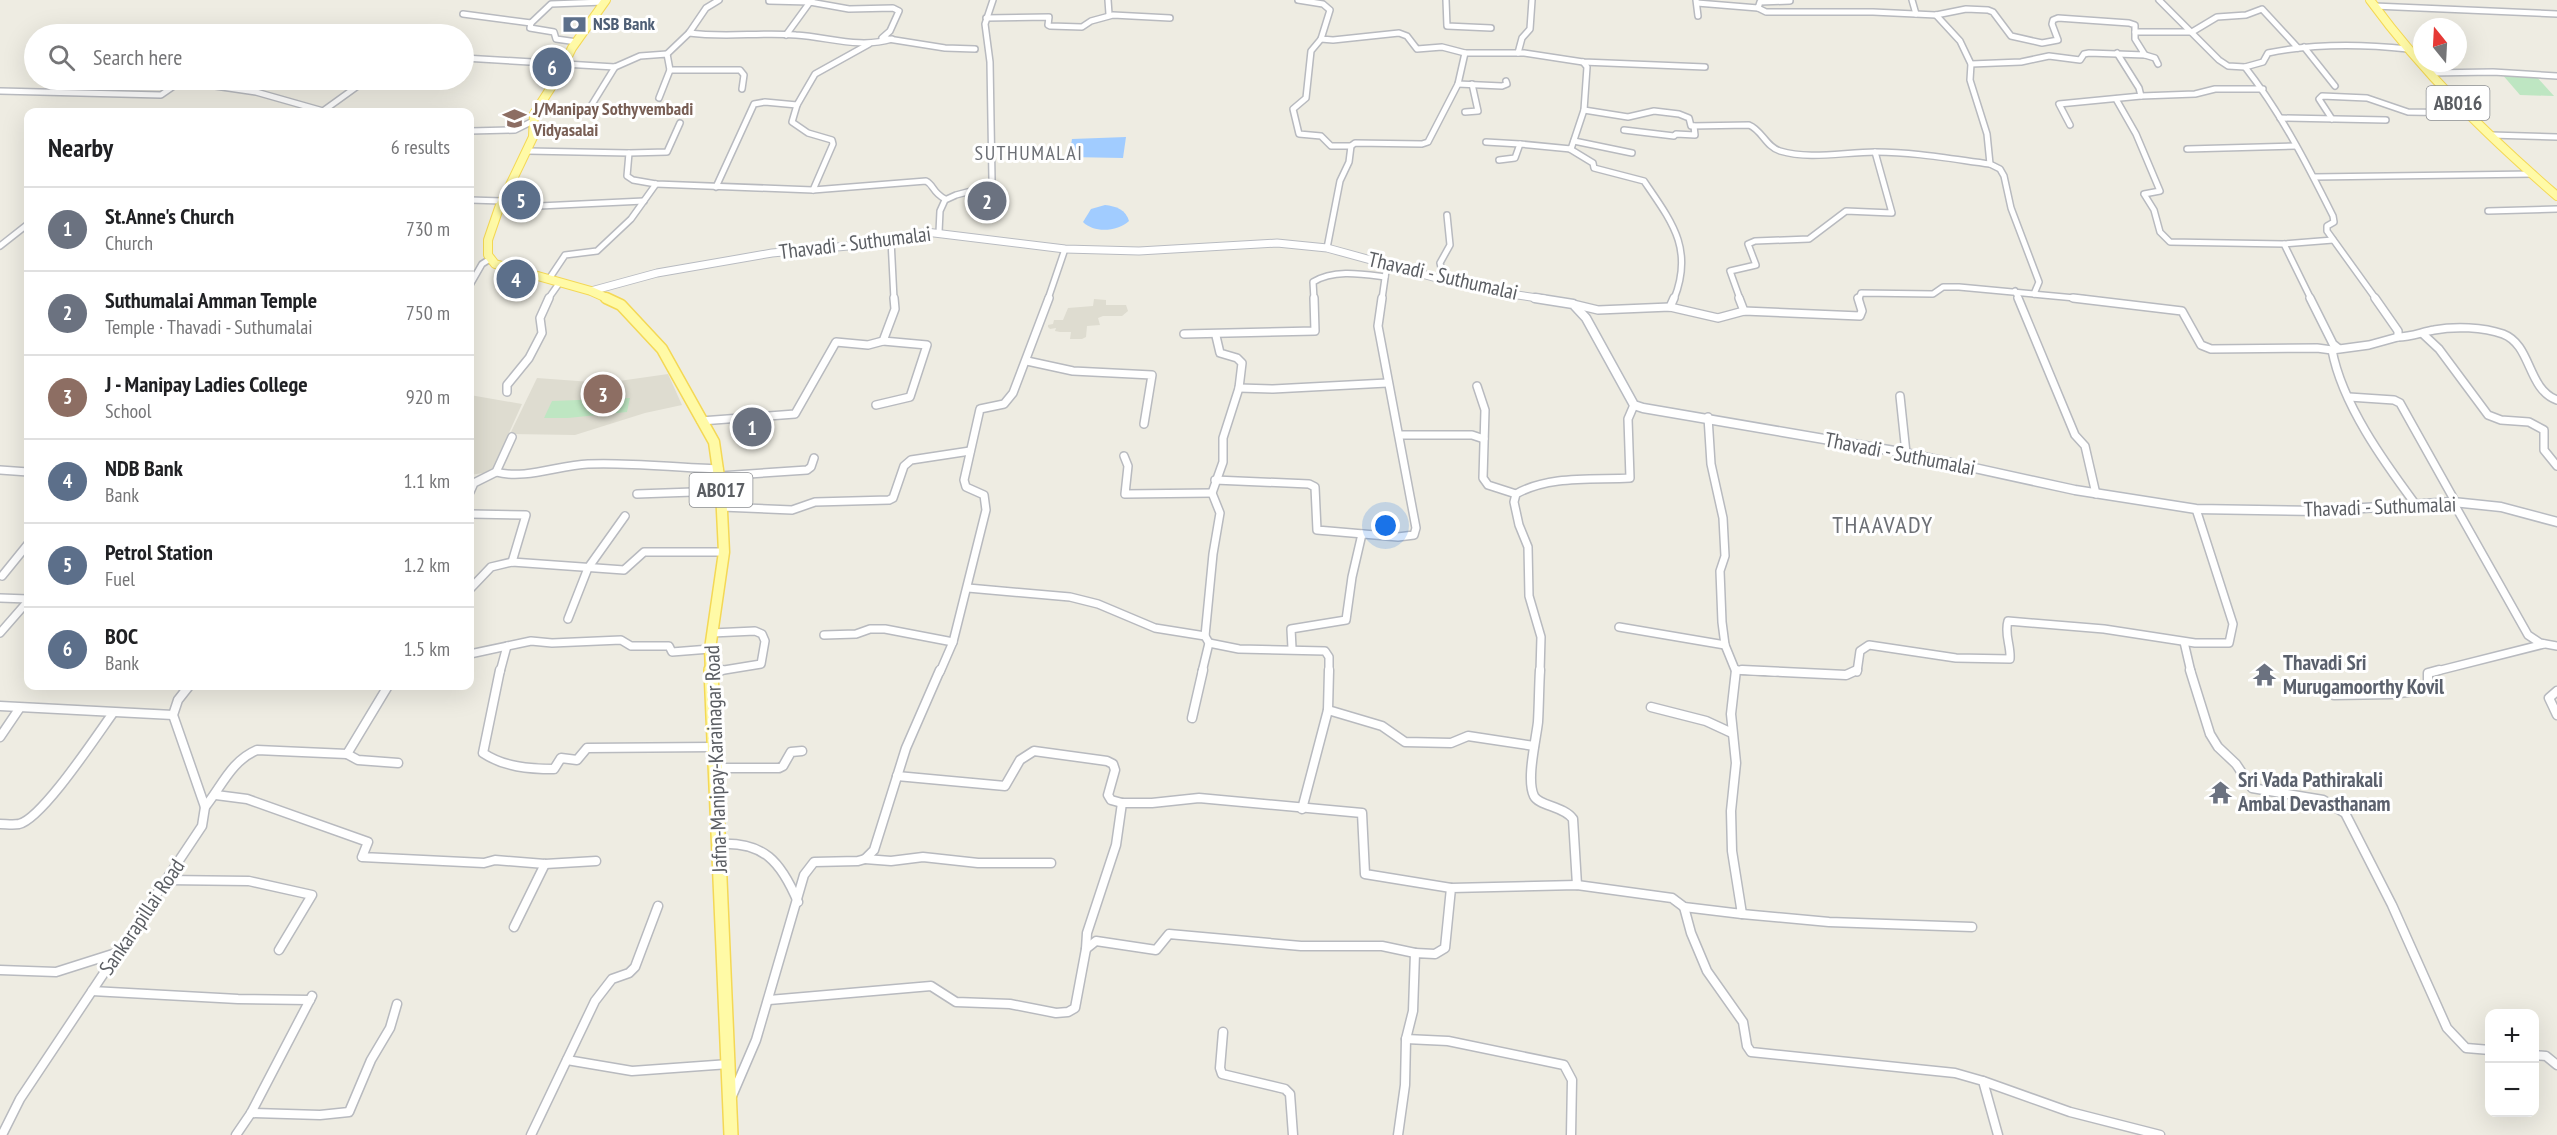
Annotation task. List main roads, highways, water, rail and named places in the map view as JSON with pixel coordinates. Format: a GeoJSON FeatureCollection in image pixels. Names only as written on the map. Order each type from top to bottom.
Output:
{"type":"FeatureCollection","features":[{"type":"Feature","properties":{"kind":"main road","name":"Jafna-Manipay-Karainagar Road"},"geometry":{"type":"LineString","coordinates":[[605,1],[577,42],[534,114],[533,137],[500,205],[488,240],[488,255],[495,264],[591,291],[621,305],[662,349],[714,442],[721,491],[724,552],[710,649],[731,1099],[730,1135]]}},
{"type":"Feature","properties":{"kind":"main road","name":"AB016"},"geometry":{"type":"LineString","coordinates":[[2372,3],[2429,73],[2468,113],[2557,196]]}},
{"type":"Feature","properties":{"kind":"main road","name":"Thavadi - Suthumalai"},"geometry":{"type":"LineString","coordinates":[[591,291],[657,273],[772,253],[891,240],[914,234],[939,232],[1065,249],[1139,251],[1276,243],[1327,248],[1477,289],[1573,304],[1586,318],[1634,405],[1906,453],[2096,494],[2196,509],[2319,511],[2455,502],[2501,507],[2557,522]]}},
{"type":"Feature","properties":{"kind":"water"},"geometry":{"type":"Polygon","coordinates":[[[1126,137],[1123,158],[1069,157],[1072,139],[1126,137]]]}},
{"type":"Feature","properties":{"kind":"water"},"geometry":{"type":"Polygon","coordinates":[[[1105,205],[1120,209],[1129,221],[1119,227],[1106,230],[1088,226],[1083,222],[1091,209],[1105,205]]]}},
{"type":"Feature","properties":{"kind":"place","name":"NSB Bank"},"geometry":{"type":"Point","coordinates":[575,24]}},
{"type":"Feature","properties":{"kind":"place","name":"BOC"},"geometry":{"type":"Point","coordinates":[552,67]}},
{"type":"Feature","properties":{"kind":"place","name":"J/Manipay Sothyvembadi Vidyasalai"},"geometry":{"type":"Point","coordinates":[515,119]}},
{"type":"Feature","properties":{"kind":"place","name":"Petrol Station"},"geometry":{"type":"Point","coordinates":[521,200]}},
{"type":"Feature","properties":{"kind":"place","name":"Suthumalai Amman Temple"},"geometry":{"type":"Point","coordinates":[987,201]}},
{"type":"Feature","properties":{"kind":"place","name":"NDB Bank"},"geometry":{"type":"Point","coordinates":[516,279]}},
{"type":"Feature","properties":{"kind":"place","name":"J - Manipay Ladies College"},"geometry":{"type":"Point","coordinates":[603,394]}},
{"type":"Feature","properties":{"kind":"place","name":"St.Anne's Church"},"geometry":{"type":"Point","coordinates":[752,427]}},
{"type":"Feature","properties":{"kind":"place","name":"Thavadi Sri Murugamoorthy Kovil"},"geometry":{"type":"Point","coordinates":[2265,675]}},
{"type":"Feature","properties":{"kind":"place","name":"Sri Vada Pathirakali Ambal Devasthanam"},"geometry":{"type":"Point","coordinates":[2220,792]}},
{"type":"Feature","properties":{"kind":"district","name":"SUTHUMALAI"},"geometry":{"type":"Point","coordinates":[1029,153]}},
{"type":"Feature","properties":{"kind":"district","name":"THAAVADY"},"geometry":{"type":"Point","coordinates":[1883,525]}}]}
